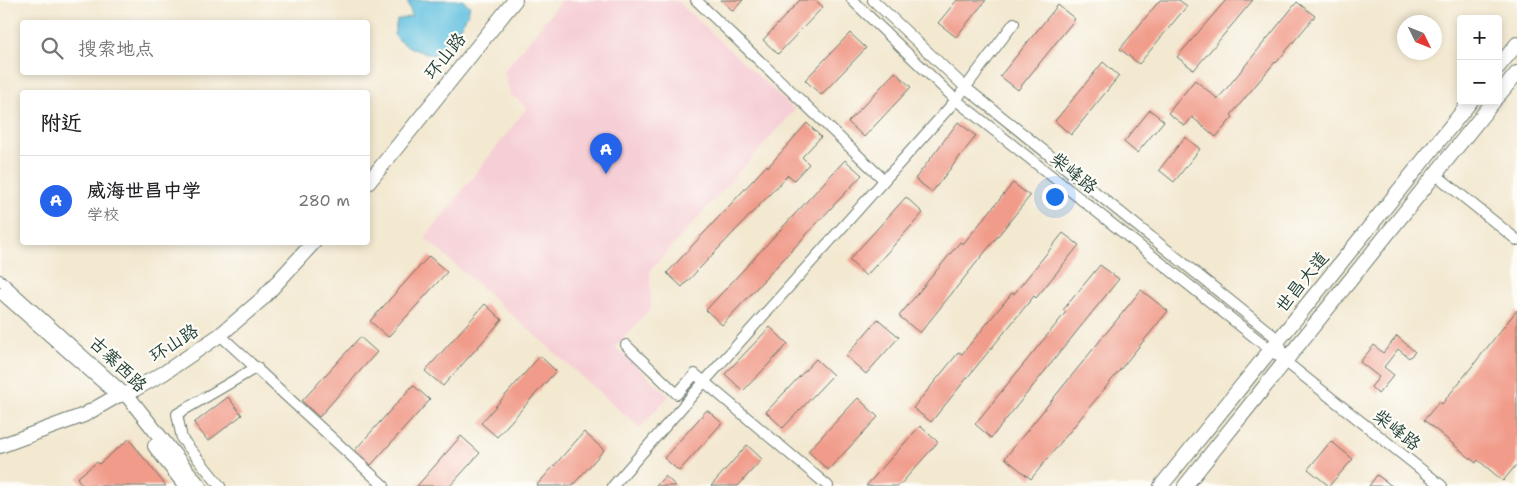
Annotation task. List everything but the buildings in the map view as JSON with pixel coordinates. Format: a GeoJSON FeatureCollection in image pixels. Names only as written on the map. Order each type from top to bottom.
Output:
{"type":"FeatureCollection","features":[{"type":"Feature","properties":{"kind":"main road","name":"环山路"},"geometry":{"type":"LineString","coordinates":[[370,181],[515,0]]}},
{"type":"Feature","properties":{"kind":"main road"},"geometry":{"type":"LineString","coordinates":[[1502,62],[1517,44]]}},
{"type":"Feature","properties":{"kind":"main road"},"geometry":{"type":"LineString","coordinates":[[1502,91],[1517,73]]}},
{"type":"Feature","properties":{"kind":"main road","name":"世昌大道"},"geometry":{"type":"LineString","coordinates":[[1161,486],[1468,105]]}},
{"type":"Feature","properties":{"kind":"main road","name":"世昌大道"},"geometry":{"type":"LineString","coordinates":[[1184,486],[1491,105]]}},
{"type":"Feature","properties":{"kind":"main road","name":"环山路"},"geometry":{"type":"LineString","coordinates":[[0,446],[84,415],[164,373],[220,335],[262,299],[311,245]]}},
{"type":"Feature","properties":{"kind":"main road","name":"古寨西路"},"geometry":{"type":"LineString","coordinates":[[121,395],[186,486]]}},
{"type":"Feature","properties":{"kind":"main road","name":"古寨西路"},"geometry":{"type":"LineString","coordinates":[[121,395],[199,486]]}},
{"type":"Feature","properties":{"kind":"street"},"geometry":{"type":"LineString","coordinates":[[696,0],[884,180]]}},
{"type":"Feature","properties":{"kind":"street","name":"柴峰路"},"geometry":{"type":"LineString","coordinates":[[852,0],[956,100],[1275,345]]}},
{"type":"Feature","properties":{"kind":"street","name":"柴峰路"},"geometry":{"type":"LineString","coordinates":[[873,0],[966,88],[1275,345]]}},
{"type":"Feature","properties":{"kind":"street"},"geometry":{"type":"LineString","coordinates":[[613,486],[956,100],[1014,23]]}},
{"type":"Feature","properties":{"kind":"street"},"geometry":{"type":"LineString","coordinates":[[1435,174],[1517,240]]}},
{"type":"Feature","properties":{"kind":"street","name":"古寨西路"},"geometry":{"type":"LineString","coordinates":[[0,280],[121,395]]}},
{"type":"Feature","properties":{"kind":"street","name":"古寨西路"},"geometry":{"type":"LineString","coordinates":[[0,294],[121,395]]}},
{"type":"Feature","properties":{"kind":"street"},"geometry":{"type":"LineString","coordinates":[[220,335],[257,367],[384,486]]}},
{"type":"Feature","properties":{"kind":"street"},"geometry":{"type":"LineString","coordinates":[[1275,345],[1285,362]]}},
{"type":"Feature","properties":{"kind":"street"},"geometry":{"type":"LineString","coordinates":[[626,346],[677,394],[695,374],[828,486]]}},
{"type":"Feature","properties":{"kind":"street","name":"柴峰路"},"geometry":{"type":"LineString","coordinates":[[1285,362],[1442,486]]}},
{"type":"Feature","properties":{"kind":"street"},"geometry":{"type":"LineString","coordinates":[[220,486],[182,439],[177,414],[257,367]]}},
{"type":"Feature","properties":{"kind":"shaded area"},"geometry":{"type":"Polygon","coordinates":[[[562,0],[676,0],[795,110],[650,271],[651,308],[615,347],[669,396],[640,428],[425,238],[527,108],[510,94],[504,71],[562,0]]]}},
{"type":"Feature","properties":{"kind":"water"},"geometry":{"type":"Polygon","coordinates":[[[407,0],[462,0],[470,6],[467,16],[445,49],[433,55],[402,43],[394,35],[397,20],[412,16],[407,0]]]}},
{"type":"Feature","properties":{"kind":"place","name":"威海世昌中学"},"geometry":{"type":"Point","coordinates":[606,174]}}]}
